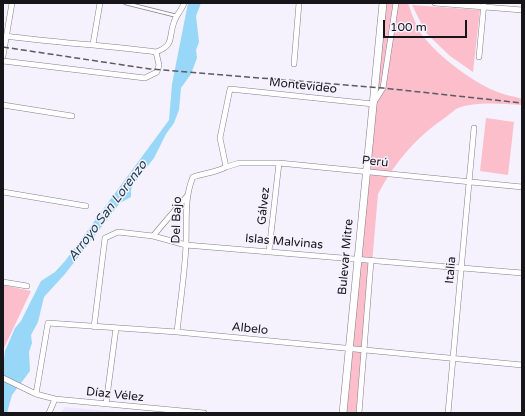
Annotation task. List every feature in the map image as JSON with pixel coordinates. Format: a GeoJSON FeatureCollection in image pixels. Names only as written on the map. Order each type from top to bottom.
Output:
{"type":"FeatureCollection","features":[{"type":"Feature","properties":{"kind":"street"},"geometry":{"type":"LineString","coordinates":[[3,56],[12,3]]}},
{"type":"Feature","properties":{"kind":"street"},"geometry":{"type":"LineString","coordinates":[[93,44],[100,3]]}},
{"type":"Feature","properties":{"kind":"street"},"geometry":{"type":"LineString","coordinates":[[6,36],[52,42],[93,44],[156,52],[166,48],[170,42],[176,16],[184,3]]}},
{"type":"Feature","properties":{"kind":"street"},"geometry":{"type":"LineString","coordinates":[[294,64],[299,3]]}},
{"type":"Feature","properties":{"kind":"street","name":"Bulevar Mitre"},"geometry":{"type":"LineString","coordinates":[[343,413],[365,171],[383,3]]}},
{"type":"Feature","properties":{"kind":"street","name":"Bulevar Mitre"},"geometry":{"type":"LineString","coordinates":[[373,104],[383,88],[396,3]]}},
{"type":"Feature","properties":{"kind":"street"},"geometry":{"type":"LineString","coordinates":[[435,3],[484,5],[522,10]]}},
{"type":"Feature","properties":{"kind":"street"},"geometry":{"type":"LineString","coordinates":[[479,57],[484,5]]}},
{"type":"Feature","properties":{"kind":"street"},"geometry":{"type":"LineString","coordinates":[[3,61],[145,78],[157,72],[159,65],[156,52]]}},
{"type":"Feature","properties":{"kind":"street","name":"Montevideo"},"geometry":{"type":"LineString","coordinates":[[226,167],[220,138],[230,89],[373,104]]}},
{"type":"Feature","properties":{"kind":"street"},"geometry":{"type":"LineString","coordinates":[[3,105],[72,116]]}},
{"type":"Feature","properties":{"kind":"street","name":"Italia"},"geometry":{"type":"LineString","coordinates":[[448,413],[474,128]]}},
{"type":"Feature","properties":{"kind":"street","name":"Perú"},"geometry":{"type":"LineString","coordinates":[[226,167],[239,163],[279,163],[522,187]]}},
{"type":"Feature","properties":{"kind":"street","name":"Gálvez"},"geometry":{"type":"LineString","coordinates":[[269,251],[279,163]]}},
{"type":"Feature","properties":{"kind":"street","name":"Del Bajo"},"geometry":{"type":"LineString","coordinates":[[177,332],[186,245],[187,196],[193,177],[201,174],[217,172],[226,167]]}},
{"type":"Feature","properties":{"kind":"street"},"geometry":{"type":"LineString","coordinates":[[3,192],[86,206]]}},
{"type":"Feature","properties":{"kind":"street"},"geometry":{"type":"LineString","coordinates":[[153,236],[187,196]]}},
{"type":"Feature","properties":{"kind":"street","name":"Islas Malvinas"},"geometry":{"type":"LineString","coordinates":[[94,327],[105,238],[118,232],[153,236],[186,245],[357,258],[371,261],[522,273]]}},
{"type":"Feature","properties":{"kind":"street"},"geometry":{"type":"LineString","coordinates":[[359,413],[371,261]]}},
{"type":"Feature","properties":{"kind":"street"},"geometry":{"type":"LineString","coordinates":[[3,282],[27,286]]}},
{"type":"Feature","properties":{"kind":"street","name":"Albelo"},"geometry":{"type":"LineString","coordinates":[[36,394],[48,323],[177,332],[522,365]]}},
{"type":"Feature","properties":{"kind":"street"},"geometry":{"type":"LineString","coordinates":[[106,404],[116,328]]}},
{"type":"Feature","properties":{"kind":"street","name":"Díaz Vélez"},"geometry":{"type":"LineString","coordinates":[[3,378],[36,394],[56,399],[204,413]]}},
{"type":"Feature","properties":{"kind":"street"},"geometry":{"type":"LineString","coordinates":[[49,413],[56,399]]}},
{"type":"Feature","properties":{"kind":"lane"},"geometry":{"type":"LineString","coordinates":[[125,3],[176,16]]}},
{"type":"Feature","properties":{"kind":"shaded area"},"geometry":{"type":"Polygon","coordinates":[[[383,3],[408,3],[420,32],[444,58],[475,81],[498,92],[522,99],[522,105],[473,104],[456,109],[435,124],[407,151],[384,183],[378,194],[359,413],[343,413],[383,3]]]}},
{"type":"Feature","properties":{"kind":"shaded area"},"geometry":{"type":"Polygon","coordinates":[[[412,5],[480,10],[473,72],[450,56],[426,33],[412,5]]]}},
{"type":"Feature","properties":{"kind":"shaded area"},"geometry":{"type":"Polygon","coordinates":[[[486,118],[514,122],[508,175],[480,171],[486,118]]]}},
{"type":"Feature","properties":{"kind":"shaded area"},"geometry":{"type":"Polygon","coordinates":[[[3,285],[31,291],[3,350],[3,285]]]}},
{"type":"Feature","properties":{"kind":"shaded area"},"geometry":{"type":"Polygon","coordinates":[[[65,407],[126,413],[61,413],[65,407]]]}},
{"type":"Feature","properties":{"kind":"water","name":"Arroyo San Lorenzo"},"geometry":{"type":"Polygon","coordinates":[[[188,3],[201,3],[196,16],[199,42],[196,50],[197,58],[191,74],[181,88],[179,110],[174,123],[166,134],[154,158],[133,185],[131,197],[120,203],[65,274],[44,297],[38,322],[31,335],[32,343],[29,352],[30,371],[12,395],[7,413],[3,413],[5,351],[15,328],[21,321],[41,281],[55,272],[65,261],[169,120],[172,84],[188,3]]]}},
{"type":"Feature","properties":{"kind":"railway"},"geometry":{"type":"LineString","coordinates":[[3,47],[150,69],[383,88],[522,103]]}}]}
